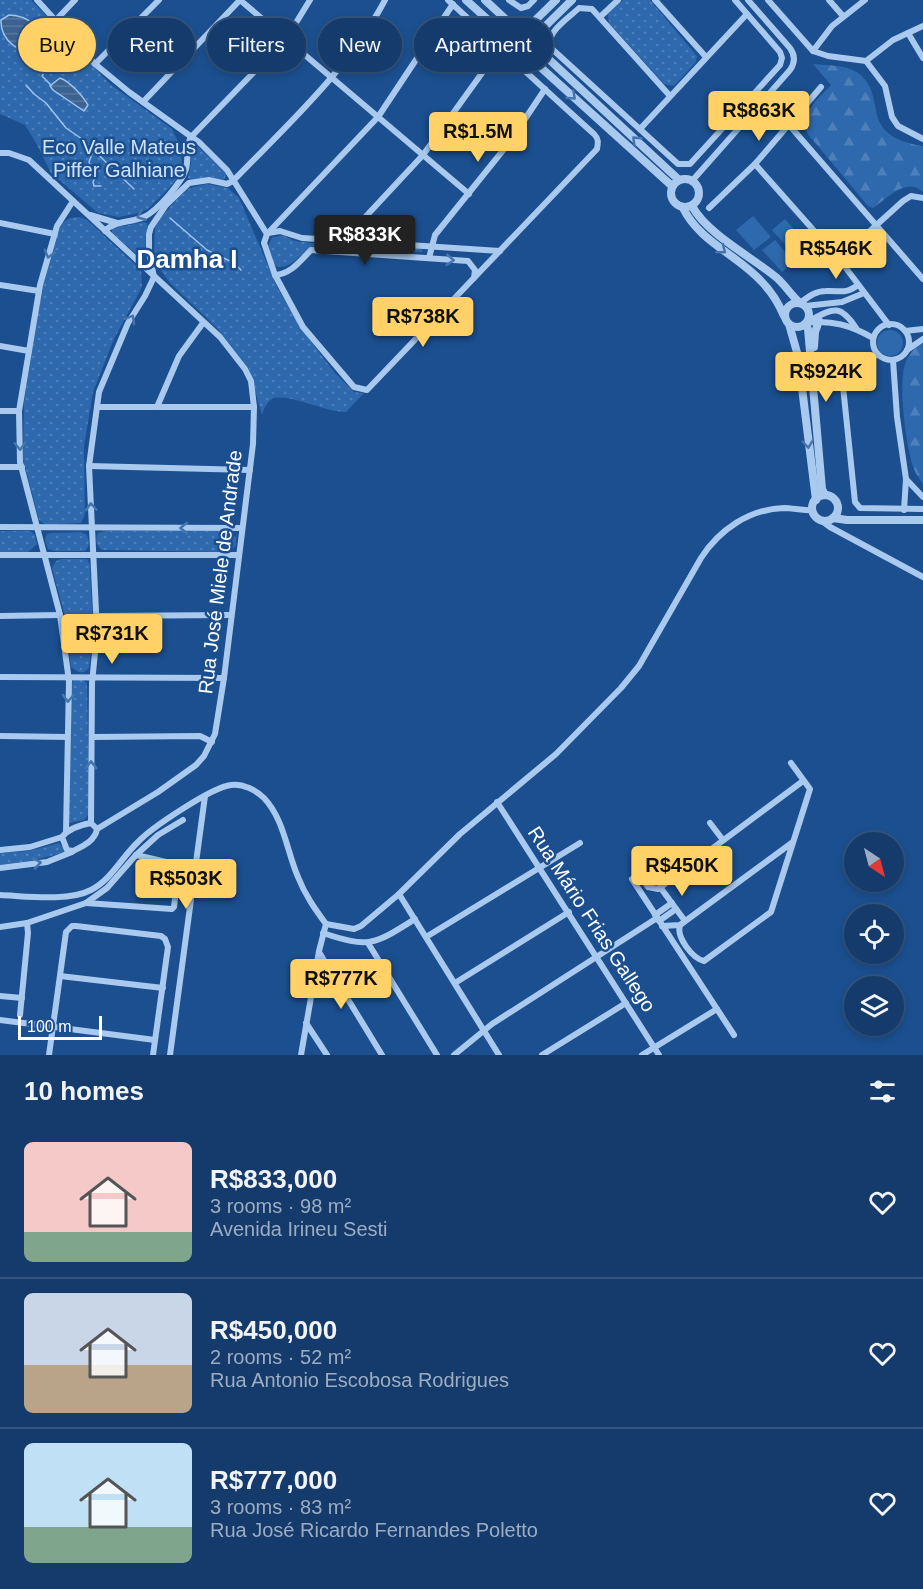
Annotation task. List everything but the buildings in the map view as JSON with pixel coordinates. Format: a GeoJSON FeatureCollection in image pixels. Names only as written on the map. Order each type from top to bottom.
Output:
{"type":"FeatureCollection","features":[{"type":"Feature","properties":{"kind":"street"},"geometry":{"type":"LineString","coordinates":[[37,0],[54,18]]}},
{"type":"Feature","properties":{"kind":"street"},"geometry":{"type":"LineString","coordinates":[[58,18],[75,0]]}},
{"type":"Feature","properties":{"kind":"street"},"geometry":{"type":"LineString","coordinates":[[96,63],[159,0]]}},
{"type":"Feature","properties":{"kind":"street"},"geometry":{"type":"LineString","coordinates":[[143,102],[240,0],[261,18]]}},
{"type":"Feature","properties":{"kind":"street"},"geometry":{"type":"LineString","coordinates":[[299,18],[310,0]]}},
{"type":"Feature","properties":{"kind":"street"},"geometry":{"type":"LineString","coordinates":[[97,829],[91,823],[92,677],[96,616],[89,466],[99,392],[128,323],[146,296],[154,277],[148,252],[149,234],[166,205],[189,183],[209,180],[227,184],[233,181],[332,78],[371,27],[385,0]]}},
{"type":"Feature","properties":{"kind":"street"},"geometry":{"type":"LineString","coordinates":[[466,0],[486,18]]}},
{"type":"Feature","properties":{"kind":"street"},"geometry":{"type":"LineString","coordinates":[[485,0],[505,18]]}},
{"type":"Feature","properties":{"kind":"street"},"geometry":{"type":"LineString","coordinates":[[509,0],[521,8],[528,6],[534,0]]}},
{"type":"Feature","properties":{"kind":"street"},"geometry":{"type":"LineString","coordinates":[[538,18],[556,0]]}},
{"type":"Feature","properties":{"kind":"street"},"geometry":{"type":"LineString","coordinates":[[553,19],[573,0]]}},
{"type":"Feature","properties":{"kind":"street"},"geometry":{"type":"LineString","coordinates":[[600,17],[618,0]]}},
{"type":"Feature","properties":{"kind":"street"},"geometry":{"type":"LineString","coordinates":[[655,0],[706,57]]}},
{"type":"Feature","properties":{"kind":"street"},"geometry":{"type":"LineString","coordinates":[[670,96],[592,9],[579,8],[550,35],[551,48],[678,164],[690,164],[780,64],[782,58],[780,52],[735,0]]}},
{"type":"Feature","properties":{"kind":"street"},"geometry":{"type":"LineString","coordinates":[[692,181],[793,65],[792,50],[748,0]]}},
{"type":"Feature","properties":{"kind":"street"},"geometry":{"type":"LineString","coordinates":[[768,0],[813,51],[828,56],[866,61],[885,86],[891,117],[898,126],[923,139]]}},
{"type":"Feature","properties":{"kind":"street"},"geometry":{"type":"LineString","coordinates":[[829,0],[843,16]]}},
{"type":"Feature","properties":{"kind":"street"},"geometry":{"type":"LineString","coordinates":[[813,51],[825,33],[865,0]]}},
{"type":"Feature","properties":{"kind":"street"},"geometry":{"type":"LineString","coordinates":[[468,18],[451,2],[378,117],[267,234],[264,243],[275,275],[303,327],[354,387],[367,390],[597,149],[597,138],[526,72]]}},
{"type":"Feature","properties":{"kind":"street"},"geometry":{"type":"LineString","coordinates":[[640,129],[747,14]]}},
{"type":"Feature","properties":{"kind":"street"},"geometry":{"type":"LineString","coordinates":[[866,61],[882,47],[923,26]]}},
{"type":"Feature","properties":{"kind":"street"},"geometry":{"type":"LineString","coordinates":[[908,33],[923,58]]}},
{"type":"Feature","properties":{"kind":"street"},"geometry":{"type":"LineString","coordinates":[[306,56],[469,194]]}},
{"type":"Feature","properties":{"kind":"street"},"geometry":{"type":"LineString","coordinates":[[553,62],[679,180],[692,181],[696,184],[699,193],[692,206],[679,207],[670,196],[672,186],[679,180]]}},
{"type":"Feature","properties":{"kind":"street"},"geometry":{"type":"LineString","coordinates":[[96,65],[191,137],[227,170],[267,234]]}},
{"type":"Feature","properties":{"kind":"street"},"geometry":{"type":"LineString","coordinates":[[105,231],[112,224],[143,217],[151,212],[177,185],[187,166],[186,150],[191,137],[254,72]]}},
{"type":"Feature","properties":{"kind":"street"},"geometry":{"type":"LineString","coordinates":[[343,241],[423,155],[483,72]]}},
{"type":"Feature","properties":{"kind":"street"},"geometry":{"type":"LineString","coordinates":[[545,72],[672,186]]}},
{"type":"Feature","properties":{"kind":"street"},"geometry":{"type":"LineString","coordinates":[[709,208],[755,164],[821,87]]}},
{"type":"Feature","properties":{"kind":"street"},"geometry":{"type":"LineString","coordinates":[[429,258],[435,235],[509,143],[545,89]]}},
{"type":"Feature","properties":{"kind":"street"},"geometry":{"type":"LineString","coordinates":[[789,125],[923,279]]}},
{"type":"Feature","properties":{"kind":"street","name":"Rua José Miele de Andrade"},"geometry":{"type":"LineString","coordinates":[[0,153],[9,153],[28,160],[220,337],[245,369],[251,381],[255,407],[250,470],[225,678],[212,742]]}},
{"type":"Feature","properties":{"kind":"street"},"geometry":{"type":"LineString","coordinates":[[755,164],[839,259],[889,325]]}},
{"type":"Feature","properties":{"kind":"street"},"geometry":{"type":"LineString","coordinates":[[839,259],[911,196],[923,198]]}},
{"type":"Feature","properties":{"kind":"street"},"geometry":{"type":"LineString","coordinates":[[73,201],[57,226],[39,291],[19,411],[22,467],[60,615],[69,677],[64,834],[67,850],[73,851]]}},
{"type":"Feature","properties":{"kind":"street"},"geometry":{"type":"LineString","coordinates":[[692,206],[705,222],[753,262],[778,279],[809,313],[806,322],[822,489],[825,495],[834,499],[838,509],[847,520]]}},
{"type":"Feature","properties":{"kind":"street"},"geometry":{"type":"LineString","coordinates":[[683,208],[690,222],[704,236],[760,279],[771,292],[787,320],[798,356],[816,500],[812,510]]}},
{"type":"Feature","properties":{"kind":"street"},"geometry":{"type":"LineString","coordinates":[[87,214],[118,224]]}},
{"type":"Feature","properties":{"kind":"street"},"geometry":{"type":"LineString","coordinates":[[0,223],[55,234]]}},
{"type":"Feature","properties":{"kind":"street"},"geometry":{"type":"LineString","coordinates":[[267,234],[280,231],[302,238],[500,251]]}},
{"type":"Feature","properties":{"kind":"street"},"geometry":{"type":"LineString","coordinates":[[275,275],[291,270],[311,250],[468,261],[475,270],[473,279]]}},
{"type":"Feature","properties":{"kind":"street"},"geometry":{"type":"LineString","coordinates":[[0,285],[39,291]]}},
{"type":"Feature","properties":{"kind":"street"},"geometry":{"type":"LineString","coordinates":[[801,304],[816,293],[845,292],[858,285]]}},
{"type":"Feature","properties":{"kind":"street"},"geometry":{"type":"LineString","coordinates":[[787,320],[787,308],[790,304],[842,302],[864,293]]}},
{"type":"Feature","properties":{"kind":"street"},"geometry":{"type":"LineString","coordinates":[[810,363],[819,317],[816,304]]}},
{"type":"Feature","properties":{"kind":"street"},"geometry":{"type":"LineString","coordinates":[[787,320],[797,327],[828,312],[845,312],[857,328]]}},
{"type":"Feature","properties":{"kind":"street"},"geometry":{"type":"LineString","coordinates":[[819,317],[857,328],[873,338]]}},
{"type":"Feature","properties":{"kind":"street"},"geometry":{"type":"LineString","coordinates":[[157,407],[179,356],[203,323]]}},
{"type":"Feature","properties":{"kind":"street"},"geometry":{"type":"LineString","coordinates":[[907,350],[908,338],[905,331],[898,326],[881,327],[873,338],[873,347],[878,355],[893,360],[901,357],[923,339]]}},
{"type":"Feature","properties":{"kind":"street"},"geometry":{"type":"LineString","coordinates":[[905,331],[923,329]]}},
{"type":"Feature","properties":{"kind":"street"},"geometry":{"type":"LineString","coordinates":[[0,346],[29,351]]}},
{"type":"Feature","properties":{"kind":"street"},"geometry":{"type":"LineString","coordinates":[[878,355],[850,359],[841,367],[854,498],[860,508],[923,509]]}},
{"type":"Feature","properties":{"kind":"street"},"geometry":{"type":"LineString","coordinates":[[893,360],[897,417],[906,479],[904,510]]}},
{"type":"Feature","properties":{"kind":"street"},"geometry":{"type":"LineString","coordinates":[[97,407],[255,407]]}},
{"type":"Feature","properties":{"kind":"street"},"geometry":{"type":"LineString","coordinates":[[0,411],[19,411]]}},
{"type":"Feature","properties":{"kind":"street"},"geometry":{"type":"LineString","coordinates":[[89,466],[250,470]]}},
{"type":"Feature","properties":{"kind":"street"},"geometry":{"type":"LineString","coordinates":[[0,467],[22,467]]}},
{"type":"Feature","properties":{"kind":"street"},"geometry":{"type":"LineString","coordinates":[[906,479],[923,497]]}},
{"type":"Feature","properties":{"kind":"street"},"geometry":{"type":"LineString","coordinates":[[816,500],[825,495]]}},
{"type":"Feature","properties":{"kind":"street"},"geometry":{"type":"LineString","coordinates":[[0,895],[66,896],[88,892],[103,883],[140,839],[182,809],[231,785],[248,787],[263,797],[275,814],[297,876],[310,903],[326,924],[354,929],[361,926],[399,894],[460,834],[556,754],[621,688],[639,666],[710,544],[723,532],[756,513],[770,509],[812,510]]}},
{"type":"Feature","properties":{"kind":"street"},"geometry":{"type":"LineString","coordinates":[[836,530],[833,518],[838,509]]}},
{"type":"Feature","properties":{"kind":"street"},"geometry":{"type":"LineString","coordinates":[[812,510],[816,517],[836,530],[923,577]]}},
{"type":"Feature","properties":{"kind":"street"},"geometry":{"type":"LineString","coordinates":[[822,521],[833,518],[923,520]]}},
{"type":"Feature","properties":{"kind":"street"},"geometry":{"type":"LineString","coordinates":[[0,527],[242,528]]}},
{"type":"Feature","properties":{"kind":"street"},"geometry":{"type":"LineString","coordinates":[[0,555],[239,555]]}},
{"type":"Feature","properties":{"kind":"street"},"geometry":{"type":"LineString","coordinates":[[0,616],[60,615]]}},
{"type":"Feature","properties":{"kind":"street"},"geometry":{"type":"LineString","coordinates":[[96,616],[231,615]]}},
{"type":"Feature","properties":{"kind":"street"},"geometry":{"type":"LineString","coordinates":[[0,677],[225,678]]}},
{"type":"Feature","properties":{"kind":"street"},"geometry":{"type":"LineString","coordinates":[[0,736],[67,737]]}},
{"type":"Feature","properties":{"kind":"street"},"geometry":{"type":"LineString","coordinates":[[0,868],[47,862],[92,840],[97,829],[186,773],[204,756],[212,742],[200,736],[92,737]]}},
{"type":"Feature","properties":{"kind":"street"},"geometry":{"type":"LineString","coordinates":[[791,764],[810,789],[793,842],[769,915],[704,961],[698,959],[680,936],[679,928],[682,923],[793,842]]}},
{"type":"Feature","properties":{"kind":"street"},"geometry":{"type":"LineString","coordinates":[[641,877],[651,888],[660,887],[803,781]]}},
{"type":"Feature","properties":{"kind":"street"},"geometry":{"type":"LineString","coordinates":[[170,1055],[205,796]]}},
{"type":"Feature","properties":{"kind":"street","name":"Rua Mário Frias Gallego"},"geometry":{"type":"LineString","coordinates":[[497,802],[659,1055]]}},
{"type":"Feature","properties":{"kind":"street"},"geometry":{"type":"LineString","coordinates":[[0,927],[27,923],[86,903],[107,888],[136,855],[158,835],[183,820]]}},
{"type":"Feature","properties":{"kind":"street"},"geometry":{"type":"LineString","coordinates":[[0,850],[30,847],[64,834],[78,825],[91,823]]}},
{"type":"Feature","properties":{"kind":"street"},"geometry":{"type":"LineString","coordinates":[[710,823],[723,840]]}},
{"type":"Feature","properties":{"kind":"street"},"geometry":{"type":"LineString","coordinates":[[426,938],[580,843]]}},
{"type":"Feature","properties":{"kind":"street"},"geometry":{"type":"LineString","coordinates":[[86,903],[172,909],[179,865],[136,855]]}},
{"type":"Feature","properties":{"kind":"street"},"geometry":{"type":"LineString","coordinates":[[632,879],[734,1035]]}},
{"type":"Feature","properties":{"kind":"street"},"geometry":{"type":"LineString","coordinates":[[660,887],[674,906],[682,923]]}},
{"type":"Feature","properties":{"kind":"street"},"geometry":{"type":"LineString","coordinates":[[399,894],[500,1055]]}},
{"type":"Feature","properties":{"kind":"street"},"geometry":{"type":"LineString","coordinates":[[454,1055],[484,1030],[596,957],[658,920],[674,906]]}},
{"type":"Feature","properties":{"kind":"street"},"geometry":{"type":"LineString","coordinates":[[455,984],[569,912]]}},
{"type":"Feature","properties":{"kind":"street"},"geometry":{"type":"LineString","coordinates":[[323,933],[368,943],[382,940],[415,919]]}},
{"type":"Feature","properties":{"kind":"street"},"geometry":{"type":"LineString","coordinates":[[658,920],[682,923]]}},
{"type":"Feature","properties":{"kind":"street"},"geometry":{"type":"LineString","coordinates":[[20,1015],[27,923]]}},
{"type":"Feature","properties":{"kind":"street"},"geometry":{"type":"LineString","coordinates":[[301,1055],[319,951],[326,924]]}},
{"type":"Feature","properties":{"kind":"street"},"geometry":{"type":"LineString","coordinates":[[49,1055],[66,932],[76,926],[161,936],[167,943],[153,1055]]}},
{"type":"Feature","properties":{"kind":"street"},"geometry":{"type":"LineString","coordinates":[[368,943],[437,1055]]}},
{"type":"Feature","properties":{"kind":"street"},"geometry":{"type":"LineString","coordinates":[[319,951],[379,1054]]}},
{"type":"Feature","properties":{"kind":"street"},"geometry":{"type":"LineString","coordinates":[[60,976],[163,988]]}},
{"type":"Feature","properties":{"kind":"street"},"geometry":{"type":"LineString","coordinates":[[0,996],[22,998]]}},
{"type":"Feature","properties":{"kind":"street"},"geometry":{"type":"LineString","coordinates":[[542,1055],[626,1003]]}},
{"type":"Feature","properties":{"kind":"street"},"geometry":{"type":"LineString","coordinates":[[642,1055],[717,1009]]}},
{"type":"Feature","properties":{"kind":"street"},"geometry":{"type":"LineString","coordinates":[[0,1020],[155,1040]]}},
{"type":"Feature","properties":{"kind":"street"},"geometry":{"type":"LineString","coordinates":[[306,1023],[327,1055]]}},
{"type":"Feature","properties":{"kind":"green space","name":"Eco Valle Mateus Piffer Galhiane"},"geometry":{"type":"Polygon","coordinates":[[[0,0],[31,0],[48,18],[18,18],[18,72],[96,72],[96,69],[110,84],[172,129],[180,146],[182,164],[175,182],[148,209],[119,217],[98,213],[51,173],[25,125],[0,114],[0,0]]]}},
{"type":"Feature","properties":{"kind":"green space"},"geometry":{"type":"Polygon","coordinates":[[[623,0],[650,0],[697,56],[696,62],[674,86],[664,84],[609,23],[608,14],[623,0]]]}},
{"type":"Feature","properties":{"kind":"green space"},"geometry":{"type":"Polygon","coordinates":[[[813,64],[842,67],[858,73],[867,83],[881,124],[889,133],[902,141],[923,146],[923,192],[910,186],[890,195],[873,208],[868,206],[807,133],[805,126],[808,112],[831,85],[813,64]]]}},
{"type":"Feature","properties":{"kind":"green space"},"geometry":{"type":"Polygon","coordinates":[[[195,144],[227,173],[224,180],[212,177],[190,180],[188,178],[191,163],[190,148],[195,144]]]}},
{"type":"Feature","properties":{"kind":"green space","name":"Eco Valle Mateus Piffer Galhiane"},"geometry":{"type":"Polygon","coordinates":[[[207,184],[228,188],[239,198],[278,289],[301,328],[334,372],[354,392],[364,393],[346,412],[297,400],[278,398],[268,402],[262,415],[249,369],[217,328],[170,283],[156,264],[155,227],[160,219],[190,188],[207,184]]]}},
{"type":"Feature","properties":{"kind":"green space"},"geometry":{"type":"Polygon","coordinates":[[[753,216],[771,237],[754,250],[736,230],[753,216]]]}},
{"type":"Feature","properties":{"kind":"green space"},"geometry":{"type":"Polygon","coordinates":[[[79,217],[87,220],[141,270],[142,287],[114,339],[93,392],[84,446],[85,515],[81,523],[46,525],[39,520],[23,459],[24,402],[42,286],[57,234],[62,223],[70,218],[79,217]]]}},
{"type":"Feature","properties":{"kind":"green space"},"geometry":{"type":"Polygon","coordinates":[[[785,219],[801,237],[788,248],[772,230],[785,219]]]}},
{"type":"Feature","properties":{"kind":"green space"},"geometry":{"type":"Polygon","coordinates":[[[143,222],[148,226],[145,256],[140,257],[112,233],[112,229],[114,226],[143,222]]]}},
{"type":"Feature","properties":{"kind":"green space"},"geometry":{"type":"Polygon","coordinates":[[[282,235],[295,241],[311,243],[423,247],[422,252],[311,247],[290,264],[281,267],[275,266],[268,246],[272,238],[282,235]]]}},
{"type":"Feature","properties":{"kind":"green space"},"geometry":{"type":"Polygon","coordinates":[[[775,240],[794,262],[782,272],[762,250],[775,240]]]}},
{"type":"Feature","properties":{"kind":"green space"},"geometry":{"type":"Polygon","coordinates":[[[890,330],[899,334],[903,343],[899,352],[890,356],[881,352],[877,343],[881,334],[890,330]]]}},
{"type":"Feature","properties":{"kind":"green space"},"geometry":{"type":"Polygon","coordinates":[[[923,344],[923,485],[915,471],[908,447],[902,390],[906,360],[913,350],[923,344]]]}},
{"type":"Feature","properties":{"kind":"green space"},"geometry":{"type":"Polygon","coordinates":[[[0,531],[30,531],[35,535],[37,544],[28,552],[0,552],[0,531]]]}},
{"type":"Feature","properties":{"kind":"green space"},"geometry":{"type":"Polygon","coordinates":[[[106,531],[227,531],[236,537],[236,545],[230,552],[102,550],[97,545],[98,533],[106,531]]]}},
{"type":"Feature","properties":{"kind":"green space"},"geometry":{"type":"Polygon","coordinates":[[[81,532],[87,535],[88,539],[85,551],[48,549],[45,540],[47,534],[81,532]]]}},
{"type":"Feature","properties":{"kind":"green space"},"geometry":{"type":"Polygon","coordinates":[[[87,559],[90,565],[93,632],[89,668],[84,672],[78,672],[71,667],[65,616],[52,568],[56,561],[87,559]]]}},
{"type":"Feature","properties":{"kind":"green space"},"geometry":{"type":"Polygon","coordinates":[[[82,679],[87,683],[89,814],[84,820],[69,823],[71,689],[73,680],[82,679]]]}},
{"type":"Feature","properties":{"kind":"green space"},"geometry":{"type":"Polygon","coordinates":[[[59,843],[64,853],[0,865],[0,853],[29,851],[59,843]]]}},
{"type":"Feature","properties":{"kind":"shaded area"},"geometry":{"type":"Polygon","coordinates":[[[9,15],[23,18],[18,18],[18,48],[4,34],[1,20],[9,15]]]}},
{"type":"Feature","properties":{"kind":"shaded area"},"geometry":{"type":"Polygon","coordinates":[[[60,78],[71,85],[86,101],[88,105],[84,111],[50,86],[60,78]]]}},
{"type":"Feature","properties":{"kind":"waterway"},"geometry":{"type":"LineString","coordinates":[[44,72],[42,76],[51,85]]}},
{"type":"Feature","properties":{"kind":"waterway"},"geometry":{"type":"LineString","coordinates":[[26,85],[46,103],[66,128],[82,139],[134,189]]}},
{"type":"Feature","properties":{"kind":"waterway"},"geometry":{"type":"LineString","coordinates":[[93,151],[89,162],[95,178],[93,182],[94,186],[101,186]]}},
{"type":"Feature","properties":{"kind":"waterway"},"geometry":{"type":"LineString","coordinates":[[170,218],[207,250],[234,263],[241,270]]}},
{"type":"Feature","properties":{"kind":"district","name":"Damha I"},"geometry":{"type":"Point","coordinates":[187,259]}}]}
